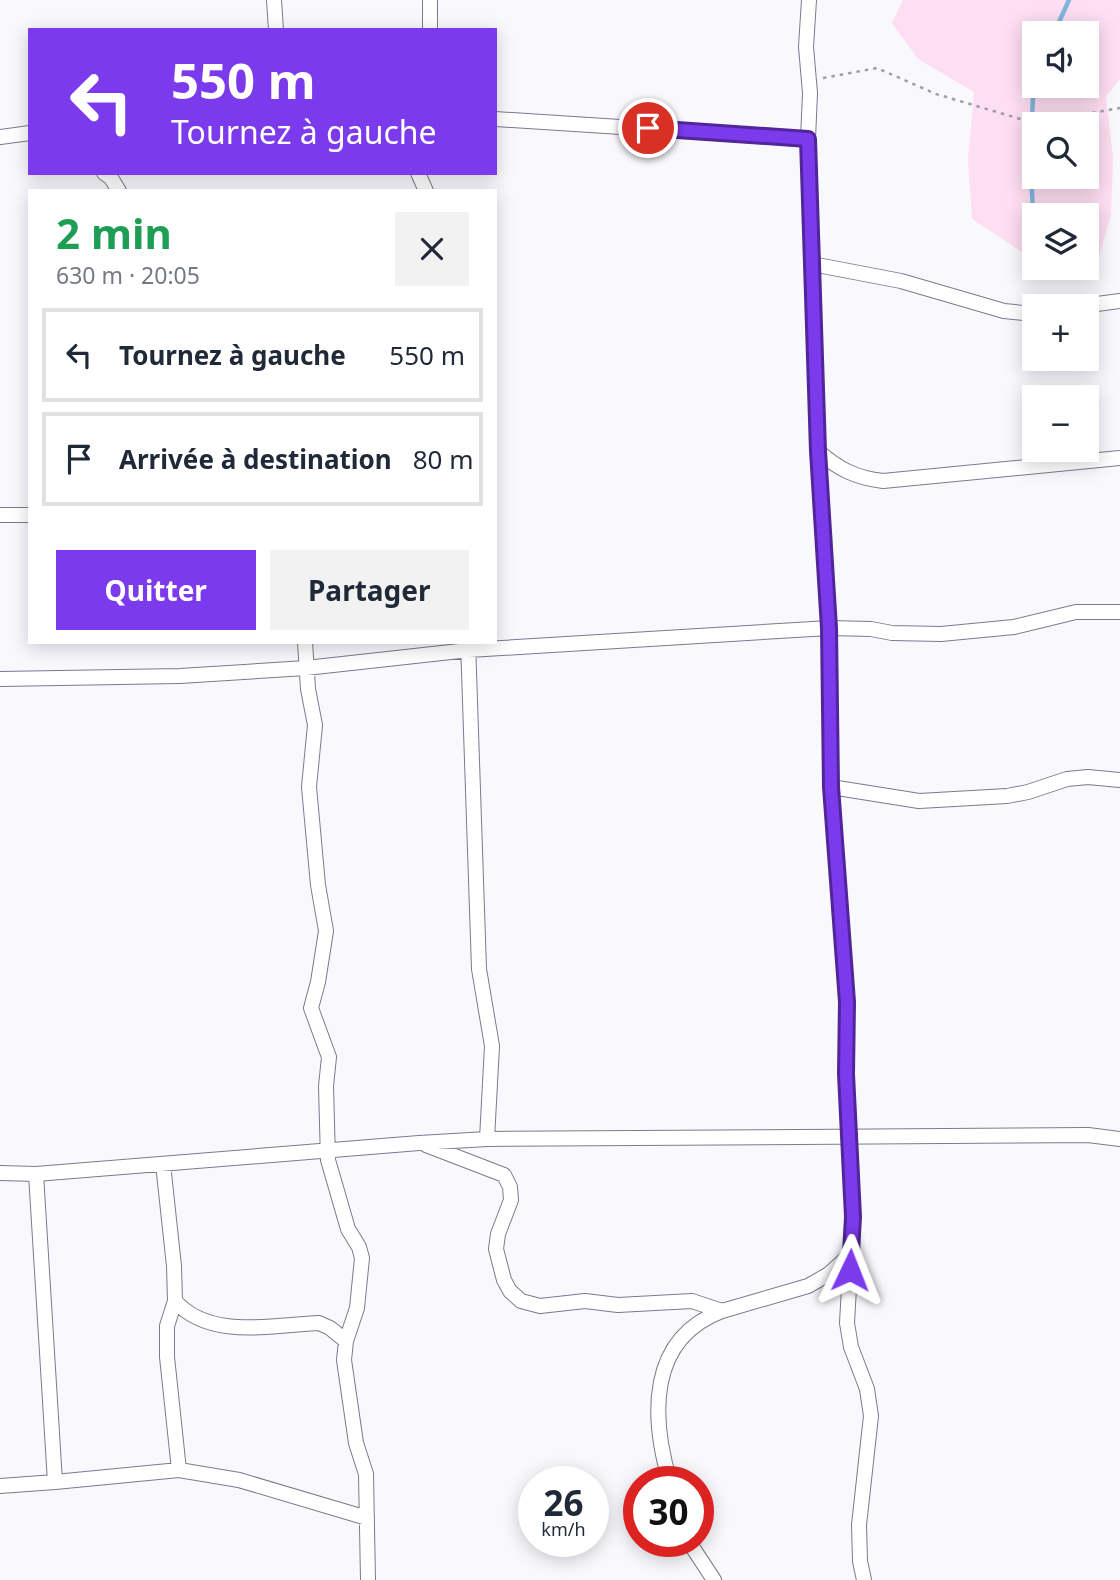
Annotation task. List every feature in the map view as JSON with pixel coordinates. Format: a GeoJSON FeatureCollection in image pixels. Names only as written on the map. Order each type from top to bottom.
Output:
{"type":"FeatureCollection","features":[{"type":"Feature","properties":{"kind":"street"},"geometry":{"type":"LineString","coordinates":[[274,0],[276,28]]}},
{"type":"Feature","properties":{"kind":"street"},"geometry":{"type":"LineString","coordinates":[[430,0],[430,28]]}},
{"type":"Feature","properties":{"kind":"street"},"geometry":{"type":"LineString","coordinates":[[809,0],[806,47],[818,451],[829,628],[831,787],[847,1002],[846,1074],[853,1217],[847,1323],[851,1347],[867,1390],[871,1416],[859,1525],[863,1580]]}},
{"type":"Feature","properties":{"kind":"street"},"geometry":{"type":"LineString","coordinates":[[497,119],[808,139]]}},
{"type":"Feature","properties":{"kind":"street"},"geometry":{"type":"LineString","coordinates":[[0,137],[27,136]]}},
{"type":"Feature","properties":{"kind":"street"},"geometry":{"type":"LineString","coordinates":[[107,175],[117,189]]}},
{"type":"Feature","properties":{"kind":"street"},"geometry":{"type":"LineString","coordinates":[[812,264],[901,281],[1004,311],[1022,313]]}},
{"type":"Feature","properties":{"kind":"street"},"geometry":{"type":"LineString","coordinates":[[1099,304],[1120,301]]}},
{"type":"Feature","properties":{"kind":"street"},"geometry":{"type":"LineString","coordinates":[[818,451],[848,473],[883,481],[1120,457]]}},
{"type":"Feature","properties":{"kind":"street"},"geometry":{"type":"LineString","coordinates":[[0,515],[28,515]]}},
{"type":"Feature","properties":{"kind":"street"},"geometry":{"type":"LineString","coordinates":[[0,679],[135,678],[306,668],[469,646],[829,628],[871,629],[892,633],[952,633],[1031,624],[1076,612],[1120,612]]}},
{"type":"Feature","properties":{"kind":"street"},"geometry":{"type":"LineString","coordinates":[[304,644],[315,725],[309,787],[318,886],[326,931],[311,1008],[329,1057],[328,1160],[348,1229],[362,1258],[357,1308],[346,1341],[344,1360],[356,1443],[366,1474],[368,1580]]}},
{"type":"Feature","properties":{"kind":"street"},"geometry":{"type":"LineString","coordinates":[[469,646],[478,958],[492,1046],[487,1139]]}},
{"type":"Feature","properties":{"kind":"street"},"geometry":{"type":"LineString","coordinates":[[831,787],[919,801],[1006,796],[1067,779],[1088,777],[1120,780]]}},
{"type":"Feature","properties":{"kind":"street"},"geometry":{"type":"LineString","coordinates":[[0,1173],[36,1174],[487,1139],[1088,1135],[1120,1139]]}},
{"type":"Feature","properties":{"kind":"street"},"geometry":{"type":"LineString","coordinates":[[419,1143],[504,1175],[510,1187],[511,1200],[498,1234],[496,1249],[504,1280],[510,1291],[522,1301],[540,1306],[584,1301],[618,1305],[691,1301],[722,1311]]}},
{"type":"Feature","properties":{"kind":"street"},"geometry":{"type":"LineString","coordinates":[[163,1164],[174,1265],[175,1301],[167,1326],[167,1357],[179,1470]]}},
{"type":"Feature","properties":{"kind":"street"},"geometry":{"type":"LineString","coordinates":[[36,1174],[55,1482]]}},
{"type":"Feature","properties":{"kind":"street"},"geometry":{"type":"LineString","coordinates":[[666,1466],[657,1420],[657,1399],[671,1355],[691,1328],[710,1315],[808,1286],[829,1274],[851,1254]]}},
{"type":"Feature","properties":{"kind":"street"},"geometry":{"type":"LineString","coordinates":[[175,1301],[194,1318],[215,1325],[319,1323],[346,1341]]}},
{"type":"Feature","properties":{"kind":"street"},"geometry":{"type":"LineString","coordinates":[[0,1486],[179,1470],[239,1480],[367,1518]]}},
{"type":"Feature","properties":{"kind":"street"},"geometry":{"type":"LineString","coordinates":[[699,1557],[714,1580]]}},
{"type":"Feature","properties":{"kind":"path"},"geometry":{"type":"LineString","coordinates":[[809,81],[877,68],[936,94],[1034,122],[1120,108]]}},
{"type":"Feature","properties":{"kind":"shaded area"},"geometry":{"type":"Polygon","coordinates":[[[903,0],[1120,0],[1120,79],[1106,96],[1113,157],[1111,216],[1099,256],[1099,203],[1022,203],[1022,252],[972,219],[968,159],[974,92],[918,59],[892,23],[903,0]]]}},
{"type":"Feature","properties":{"kind":"waterway"},"geometry":{"type":"LineString","coordinates":[[1059,21],[1069,0]]}},
{"type":"Feature","properties":{"kind":"waterway"},"geometry":{"type":"LineString","coordinates":[[1033,98],[1030,155],[1033,203]]}},
{"type":"Feature","properties":{"kind":"route"},"geometry":{"type":"LineString","coordinates":[[648,128],[808,139],[818,451],[829,628],[831,787],[847,1002],[846,1074],[853,1217],[850,1270]]}}]}
